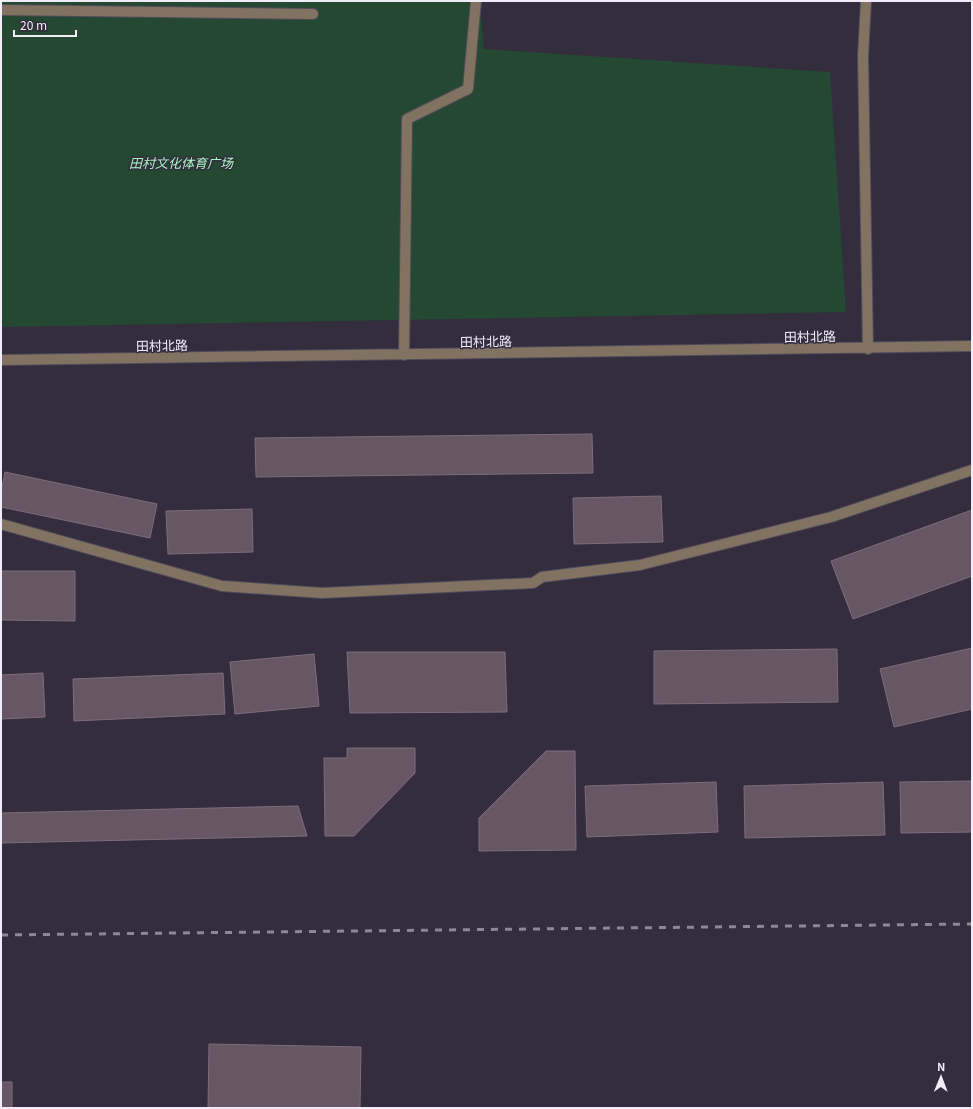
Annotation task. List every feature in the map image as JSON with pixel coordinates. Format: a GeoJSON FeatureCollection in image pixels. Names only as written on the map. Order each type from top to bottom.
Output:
{"type":"FeatureCollection","features":[{"type":"Feature","properties":{"kind":"street"},"geometry":{"type":"LineString","coordinates":[[404,355],[407,119],[468,89],[476,1]]}},
{"type":"Feature","properties":{"kind":"street"},"geometry":{"type":"LineString","coordinates":[[866,1],[862,56],[868,349]]}},
{"type":"Feature","properties":{"kind":"street"},"geometry":{"type":"LineString","coordinates":[[1,10],[313,14]]}},
{"type":"Feature","properties":{"kind":"street","name":"田村北路"},"geometry":{"type":"LineString","coordinates":[[1,360],[868,349],[972,346]]}},
{"type":"Feature","properties":{"kind":"street"},"geometry":{"type":"LineString","coordinates":[[1,524],[222,586],[322,593],[532,583],[542,577],[640,565],[832,517],[972,470]]}},
{"type":"Feature","properties":{"kind":"green space","name":"田村文化体育广场"},"geometry":{"type":"Polygon","coordinates":[[[1,1],[480,1],[484,49],[830,72],[846,312],[1,327],[1,1]]]}},
{"type":"Feature","properties":{"kind":"building"},"geometry":{"type":"Polygon","coordinates":[[[592,434],[593,473],[256,477],[255,438],[592,434]]]}},
{"type":"Feature","properties":{"kind":"building"},"geometry":{"type":"Polygon","coordinates":[[[5,472],[157,504],[150,538],[1,507],[1,493],[5,472]]]}},
{"type":"Feature","properties":{"kind":"building"},"geometry":{"type":"Polygon","coordinates":[[[661,496],[663,542],[574,544],[573,498],[661,496]]]}},
{"type":"Feature","properties":{"kind":"building"},"geometry":{"type":"Polygon","coordinates":[[[252,509],[253,552],[168,554],[166,511],[252,509]]]}},
{"type":"Feature","properties":{"kind":"building"},"geometry":{"type":"Polygon","coordinates":[[[972,510],[972,576],[853,619],[831,561],[972,510]]]}},
{"type":"Feature","properties":{"kind":"building"},"geometry":{"type":"Polygon","coordinates":[[[1,571],[75,571],[75,621],[1,620],[1,571]]]}},
{"type":"Feature","properties":{"kind":"building"},"geometry":{"type":"Polygon","coordinates":[[[972,648],[972,709],[894,727],[880,669],[972,648]]]}},
{"type":"Feature","properties":{"kind":"building"},"geometry":{"type":"Polygon","coordinates":[[[837,649],[838,702],[654,704],[654,651],[837,649]]]}},
{"type":"Feature","properties":{"kind":"building"},"geometry":{"type":"Polygon","coordinates":[[[347,652],[505,652],[507,712],[350,713],[347,652]]]}},
{"type":"Feature","properties":{"kind":"building"},"geometry":{"type":"Polygon","coordinates":[[[314,654],[319,706],[235,714],[230,662],[314,654]]]}},
{"type":"Feature","properties":{"kind":"building"},"geometry":{"type":"Polygon","coordinates":[[[43,673],[45,717],[1,719],[1,675],[43,673]]]}},
{"type":"Feature","properties":{"kind":"building"},"geometry":{"type":"Polygon","coordinates":[[[223,673],[225,714],[74,721],[73,679],[223,673]]]}},
{"type":"Feature","properties":{"kind":"building"},"geometry":{"type":"Polygon","coordinates":[[[347,748],[415,748],[415,773],[354,836],[325,836],[324,758],[347,758],[347,748]]]}},
{"type":"Feature","properties":{"kind":"building"},"geometry":{"type":"Polygon","coordinates":[[[546,751],[575,751],[576,850],[479,851],[479,818],[546,751]]]}},
{"type":"Feature","properties":{"kind":"building"},"geometry":{"type":"Polygon","coordinates":[[[972,781],[972,832],[901,833],[900,782],[972,781]]]}},
{"type":"Feature","properties":{"kind":"building"},"geometry":{"type":"Polygon","coordinates":[[[716,782],[718,832],[587,837],[585,786],[716,782]]]}},
{"type":"Feature","properties":{"kind":"building"},"geometry":{"type":"Polygon","coordinates":[[[883,782],[885,835],[745,838],[744,786],[883,782]]]}},
{"type":"Feature","properties":{"kind":"building"},"geometry":{"type":"Polygon","coordinates":[[[298,806],[307,836],[1,843],[1,813],[298,806]]]}},
{"type":"Feature","properties":{"kind":"building"},"geometry":{"type":"Polygon","coordinates":[[[209,1044],[361,1047],[360,1108],[208,1108],[209,1044]]]}},
{"type":"Feature","properties":{"kind":"building"},"geometry":{"type":"Polygon","coordinates":[[[1,1082],[12,1082],[12,1108],[1,1108],[1,1082]]]}},
{"type":"Feature","properties":{"kind":"railway"},"geometry":{"type":"LineString","coordinates":[[1,935],[972,924]]}}]}
